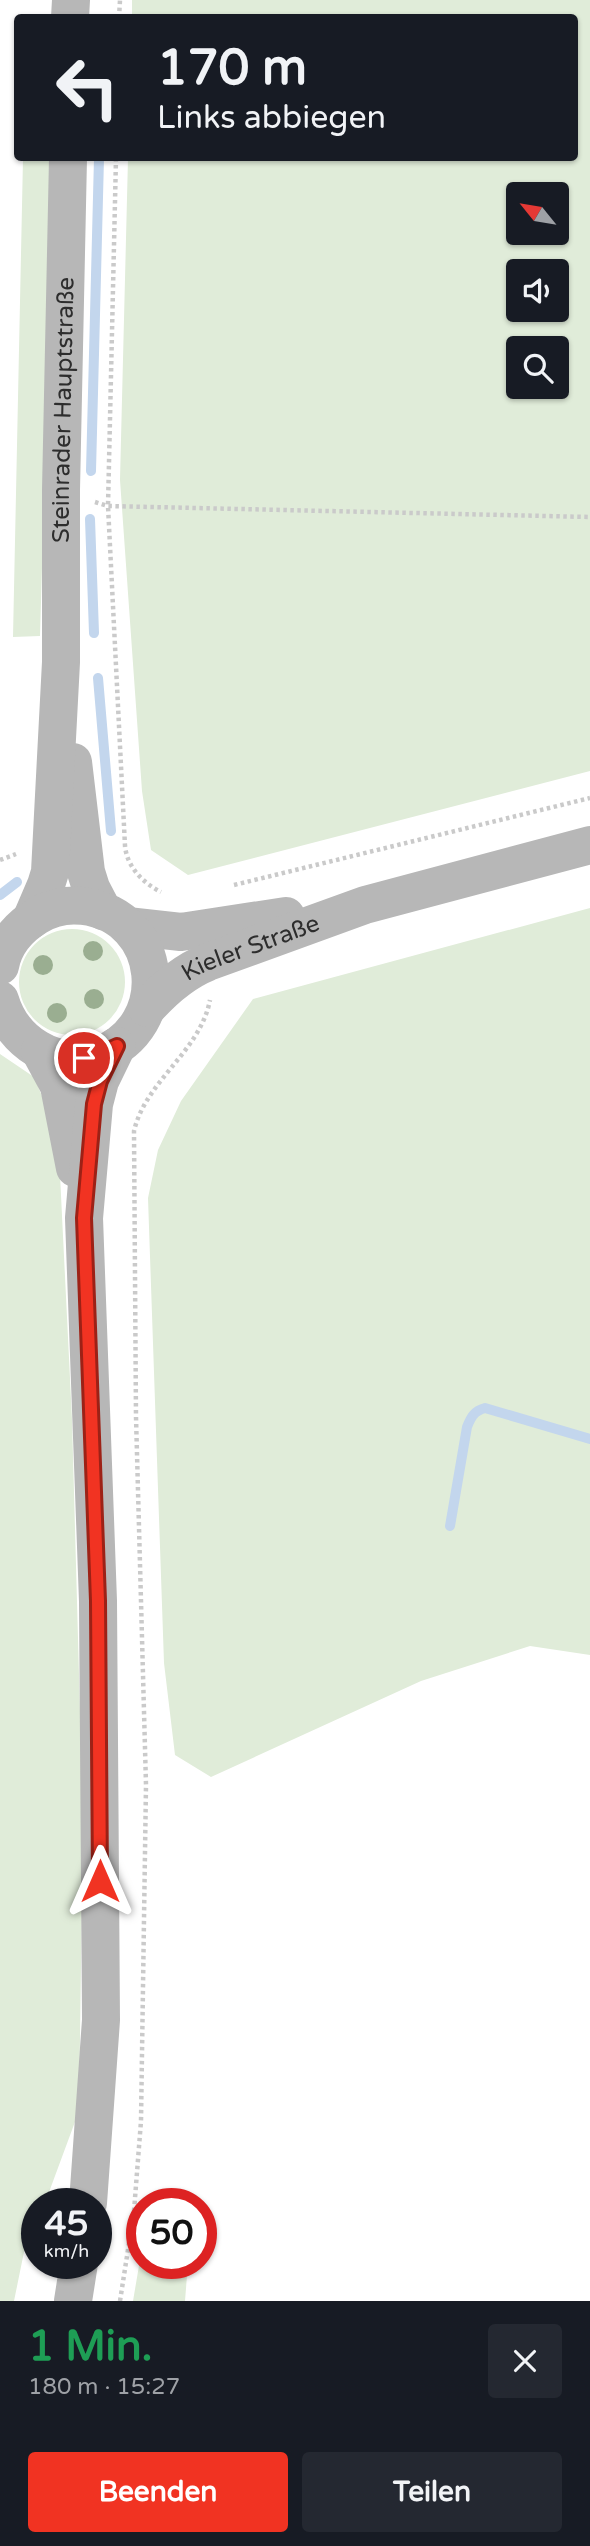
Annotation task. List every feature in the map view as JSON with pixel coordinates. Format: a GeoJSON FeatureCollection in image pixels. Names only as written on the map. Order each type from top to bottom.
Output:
{"type":"FeatureCollection","features":[{"type":"Feature","properties":{"kind":"main road","name":"Steinrader Hauptstraße"},"geometry":{"type":"LineString","coordinates":[[31,920],[50,872],[61,663],[61,489],[68,161]]}},
{"type":"Feature","properties":{"kind":"main road","name":"Steinrader Hauptstraße"},"geometry":{"type":"LineString","coordinates":[[61,663],[86,872],[91,888],[115,918],[139,941],[150,966],[151,988],[147,1008]]}},
{"type":"Feature","properties":{"kind":"main road","name":"Kieler Straße"},"geometry":{"type":"LineString","coordinates":[[117,1046],[137,1027],[147,1008],[163,991],[198,966],[365,905],[590,845]]}},
{"type":"Feature","properties":{"kind":"main road","name":"Kieler Straße"},"geometry":{"type":"LineString","coordinates":[[31,920],[41,913],[66,906],[85,906],[115,918],[181,932],[365,905]]}},
{"type":"Feature","properties":{"kind":"main road"},"geometry":{"type":"LineString","coordinates":[[0,962],[12,937],[31,920]]}},
{"type":"Feature","properties":{"kind":"main road"},"geometry":{"type":"LineString","coordinates":[[0,1000],[7,1020],[21,1041],[55,1075],[63,1102],[84,1218]]}},
{"type":"Feature","properties":{"kind":"main road"},"geometry":{"type":"LineString","coordinates":[[21,1041],[62,1058],[94,1057],[117,1046]]}},
{"type":"Feature","properties":{"kind":"main road"},"geometry":{"type":"LineString","coordinates":[[89,2188],[101,2006],[98,1601],[84,1218],[94,1104],[100,1081],[117,1046]]}},
{"type":"Feature","properties":{"kind":"main road"},"geometry":{"type":"LineString","coordinates":[[73,2301],[76,2279]]}},
{"type":"Feature","properties":{"kind":"path"},"geometry":{"type":"LineString","coordinates":[[116,161],[108,506],[125,854],[147,885],[172,895]]}},
{"type":"Feature","properties":{"kind":"path"},"geometry":{"type":"LineString","coordinates":[[61,489],[108,506],[590,517]]}},
{"type":"Feature","properties":{"kind":"path"},"geometry":{"type":"LineString","coordinates":[[231,886],[590,797]]}},
{"type":"Feature","properties":{"kind":"path"},"geometry":{"type":"LineString","coordinates":[[120,2301],[134,2211],[141,2121],[146,1785],[136,1417],[134,1131],[146,1100],[180,1060],[202,1025]]}},
{"type":"Feature","properties":{"kind":"green space"},"geometry":{"type":"Polygon","coordinates":[[[132,0],[590,0],[590,771],[188,875],[151,850],[142,791],[120,480],[128,161],[578,161],[578,14],[132,14],[132,0]]]}},
{"type":"Feature","properties":{"kind":"green space"},"geometry":{"type":"Polygon","coordinates":[[[23,161],[54,161],[40,636],[13,637],[23,161]]]}},
{"type":"Feature","properties":{"kind":"green space"},"geometry":{"type":"Polygon","coordinates":[[[590,908],[590,1655],[530,1646],[421,1681],[211,1777],[175,1755],[164,1663],[148,1198],[158,1150],[181,1101],[253,999],[590,908]]]}},
{"type":"Feature","properties":{"kind":"green space"},"geometry":{"type":"Polygon","coordinates":[[[72,929],[92,933],[110,944],[121,962],[125,982],[121,1002],[110,1020],[92,1031],[72,1035],[52,1031],[34,1020],[23,1002],[19,982],[23,962],[34,944],[52,933],[72,929]]]}},
{"type":"Feature","properties":{"kind":"green space"},"geometry":{"type":"Polygon","coordinates":[[[0,1054],[34,1077],[58,1134],[72,1419],[83,1821],[79,2111],[51,2188],[21,2188],[21,2267],[14,2301],[0,2301],[0,1054]]]}},
{"type":"Feature","properties":{"kind":"green space"},"geometry":{"type":"Polygon","coordinates":[[[137,2279],[187,2279],[185,2301],[133,2301],[137,2279]]]}},
{"type":"Feature","properties":{"kind":"waterway"},"geometry":{"type":"LineString","coordinates":[[91,471],[99,161]]}},
{"type":"Feature","properties":{"kind":"waterway"},"geometry":{"type":"LineString","coordinates":[[90,519],[94,633]]}},
{"type":"Feature","properties":{"kind":"waterway"},"geometry":{"type":"LineString","coordinates":[[98,678],[111,831]]}},
{"type":"Feature","properties":{"kind":"waterway"},"geometry":{"type":"LineString","coordinates":[[0,895],[17,882]]}},
{"type":"Feature","properties":{"kind":"waterway"},"geometry":{"type":"LineString","coordinates":[[450,1526],[467,1427],[478,1411],[485,1408],[590,1439]]}},
{"type":"Feature","properties":{"kind":"route"},"geometry":{"type":"LineString","coordinates":[[84,1058],[94,1057],[117,1046],[100,1081],[94,1104],[84,1218],[98,1601],[100,1881]]}}]}
